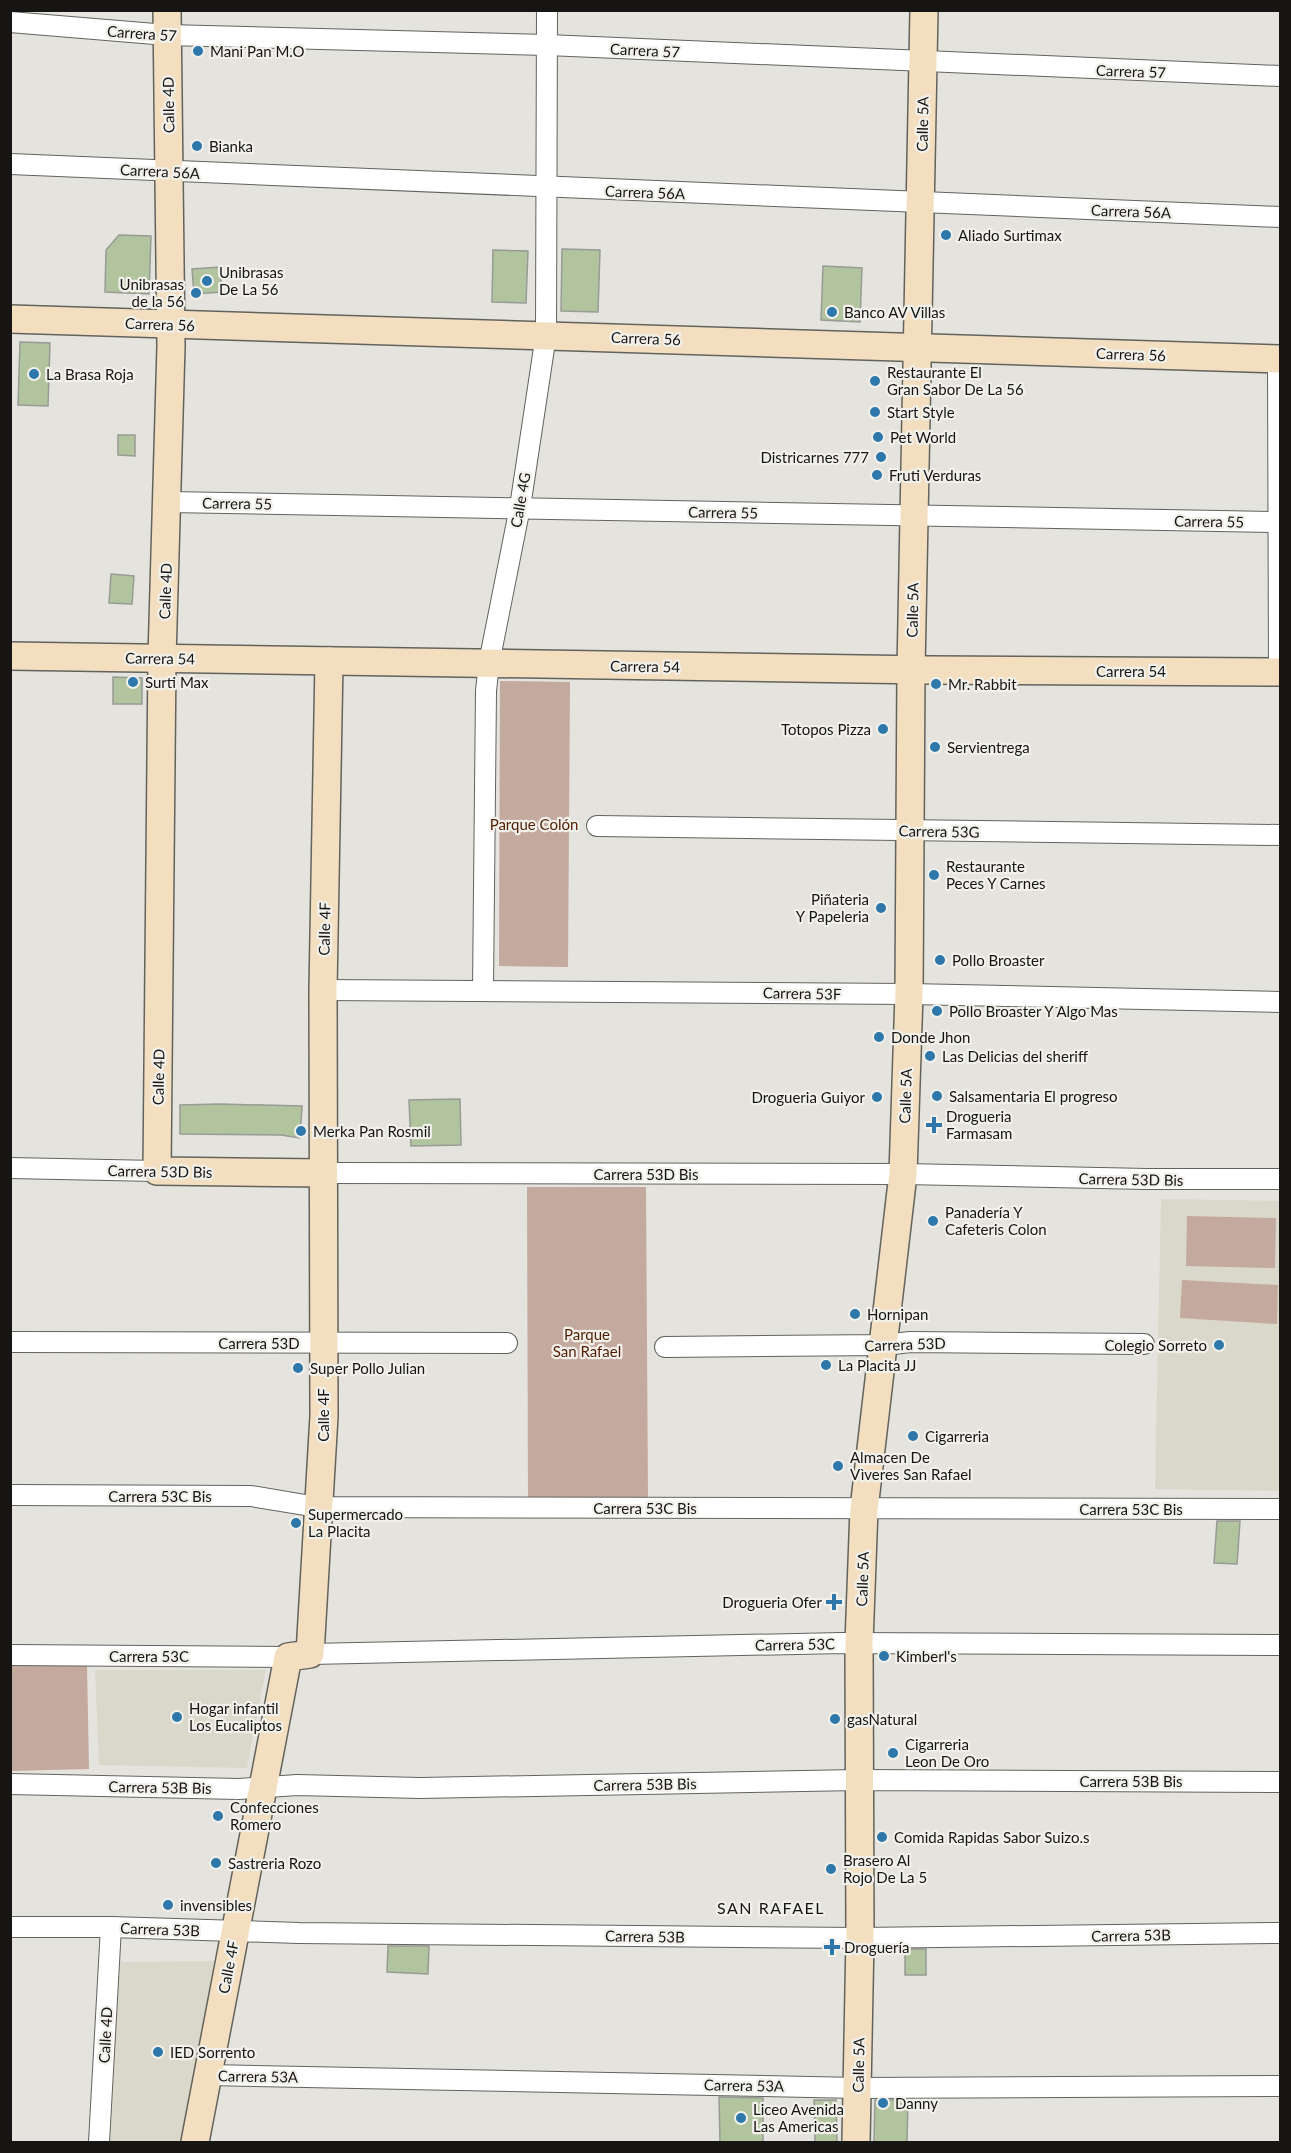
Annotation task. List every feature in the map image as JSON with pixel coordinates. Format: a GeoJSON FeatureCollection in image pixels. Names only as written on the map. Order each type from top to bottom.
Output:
{"type":"FeatureCollection","features":[{"type":"Feature","properties":{"kind":"street","name":"Calle 4G"},"geometry":{"type":"LineString","coordinates":[[483,989],[486,691],[489,663],[520,507],[546,335],[547,10]]}},
{"type":"Feature","properties":{"kind":"street","name":"Calle 5A"},"geometry":{"type":"LineString","coordinates":[[856,2142],[860,1938],[859,1643],[864,1509],[885,1345],[903,1174],[909,994],[911,669],[924,10]]}},
{"type":"Feature","properties":{"kind":"street","name":"Carrera 57"},"geometry":{"type":"LineString","coordinates":[[10,22],[167,23],[548,45],[923,63],[1281,76]]}},
{"type":"Feature","properties":{"kind":"street","name":"Calle 4D"},"geometry":{"type":"LineString","coordinates":[[157,1171],[162,658],[171,324],[167,23]]}},
{"type":"Feature","properties":{"kind":"street","name":"Carrera 56A"},"geometry":{"type":"LineString","coordinates":[[10,164],[1281,217]]}},
{"type":"Feature","properties":{"kind":"street","name":"Carrera 56"},"geometry":{"type":"LineString","coordinates":[[10,319],[1279,359]]}},
{"type":"Feature","properties":{"kind":"street"},"geometry":{"type":"LineString","coordinates":[[1279,359],[1280,672]]}},
{"type":"Feature","properties":{"kind":"street","name":"Carrera 55"},"geometry":{"type":"LineString","coordinates":[[168,502],[1278,522]]}},
{"type":"Feature","properties":{"kind":"street","name":"Carrera 54"},"geometry":{"type":"LineString","coordinates":[[10,656],[1280,672]]}},
{"type":"Feature","properties":{"kind":"street","name":"Calle 4F"},"geometry":{"type":"LineString","coordinates":[[195,2142],[262,1788],[299,1656],[322,1465],[321,1173],[329,661]]}},
{"type":"Feature","properties":{"kind":"street","name":"Carrera 53G"},"geometry":{"type":"LineString","coordinates":[[597,826],[1281,835]]}},
{"type":"Feature","properties":{"kind":"street","name":"Carrera 53F"},"geometry":{"type":"LineString","coordinates":[[323,990],[483,989],[909,994],[1281,1002]]}},
{"type":"Feature","properties":{"kind":"street","name":"Carrera 53D Bis"},"geometry":{"type":"LineString","coordinates":[[10,1168],[321,1173],[903,1174],[1281,1179]]}},
{"type":"Feature","properties":{"kind":"street","name":"Carrera 53D"},"geometry":{"type":"LineString","coordinates":[[10,1342],[507,1342]]}},
{"type":"Feature","properties":{"kind":"street","name":"Carrera 53D"},"geometry":{"type":"LineString","coordinates":[[665,1347],[885,1345],[910,1342],[1144,1344]]}},
{"type":"Feature","properties":{"kind":"street","name":"Carrera 53C Bis"},"geometry":{"type":"LineString","coordinates":[[10,1495],[251,1496],[317,1507],[1281,1509]]}},
{"type":"Feature","properties":{"kind":"street","name":"Carrera 53C"},"geometry":{"type":"LineString","coordinates":[[10,1655],[299,1656],[859,1643],[1281,1645]]}},
{"type":"Feature","properties":{"kind":"street","name":"Carrera 53B Bis"},"geometry":{"type":"LineString","coordinates":[[10,1784],[420,1788],[858,1780],[1281,1782]]}},
{"type":"Feature","properties":{"kind":"street","name":"Carrera 53B"},"geometry":{"type":"LineString","coordinates":[[10,1927],[860,1938],[1281,1934]]}},
{"type":"Feature","properties":{"kind":"street","name":"Calle 4D"},"geometry":{"type":"LineString","coordinates":[[99,2142],[111,1927]]}},
{"type":"Feature","properties":{"kind":"street","name":"Carrera 53A"},"geometry":{"type":"LineString","coordinates":[[208,2075],[858,2088],[1281,2086]]}},
{"type":"Feature","properties":{"kind":"shaded area","name":"Colegio Sorreto"},"geometry":{"type":"Polygon","coordinates":[[[1161,1199],[1280,1201],[1280,1491],[1155,1489],[1161,1199]]]}},
{"type":"Feature","properties":{"kind":"shaded area","name":"Hogar infantil Los Eucaliptos"},"geometry":{"type":"Polygon","coordinates":[[[95,1670],[266,1670],[247,1768],[99,1765],[95,1670]]]}},
{"type":"Feature","properties":{"kind":"shaded area","name":"IED Sorrento"},"geometry":{"type":"Polygon","coordinates":[[[219,1961],[186,2142],[108,2142],[120,1962],[219,1961]]]}},
{"type":"Feature","properties":{"kind":"green space","name":"Parque Colón"},"geometry":{"type":"Polygon","coordinates":[[[500,681],[570,682],[568,967],[499,966],[500,681]]]}},
{"type":"Feature","properties":{"kind":"green space","name":"Parque San Rafael"},"geometry":{"type":"Polygon","coordinates":[[[527,1187],[646,1187],[648,1499],[528,1498],[527,1187]]]}},
{"type":"Feature","properties":{"kind":"green space"},"geometry":{"type":"Polygon","coordinates":[[[1187,1216],[1276,1218],[1275,1268],[1186,1266],[1187,1216]]]}},
{"type":"Feature","properties":{"kind":"green space"},"geometry":{"type":"Polygon","coordinates":[[[1182,1280],[1278,1285],[1277,1324],[1180,1318],[1182,1280]]]}},
{"type":"Feature","properties":{"kind":"green space"},"geometry":{"type":"Polygon","coordinates":[[[10,1664],[87,1665],[89,1769],[11,1771],[10,1664]]]}},
{"type":"Feature","properties":{"kind":"building"},"geometry":{"type":"Polygon","coordinates":[[[119,235],[151,236],[149,294],[105,292],[106,250],[119,235]]]}},
{"type":"Feature","properties":{"kind":"building"},"geometry":{"type":"Polygon","coordinates":[[[562,249],[600,250],[598,312],[561,311],[562,249]]]}},
{"type":"Feature","properties":{"kind":"building"},"geometry":{"type":"Polygon","coordinates":[[[493,250],[528,251],[526,303],[492,302],[493,250]]]}},
{"type":"Feature","properties":{"kind":"building"},"geometry":{"type":"Polygon","coordinates":[[[823,266],[862,268],[860,322],[821,320],[823,266]]]}},
{"type":"Feature","properties":{"kind":"building","name":"Unibrasas De La 56"},"geometry":{"type":"Polygon","coordinates":[[[220,267],[222,292],[194,294],[192,269],[220,267]]]}},
{"type":"Feature","properties":{"kind":"building","name":"La Brasa Roja"},"geometry":{"type":"Polygon","coordinates":[[[20,342],[50,343],[48,406],[18,405],[20,342]]]}},
{"type":"Feature","properties":{"kind":"building"},"geometry":{"type":"Polygon","coordinates":[[[118,435],[135,435],[135,456],[118,455],[118,435]]]}},
{"type":"Feature","properties":{"kind":"building"},"geometry":{"type":"Polygon","coordinates":[[[111,574],[134,576],[132,604],[109,603],[111,574]]]}},
{"type":"Feature","properties":{"kind":"building"},"geometry":{"type":"Polygon","coordinates":[[[113,677],[142,678],[142,704],[113,704],[113,677]]]}},
{"type":"Feature","properties":{"kind":"building"},"geometry":{"type":"Polygon","coordinates":[[[460,1099],[461,1145],[411,1146],[409,1100],[460,1099]]]}},
{"type":"Feature","properties":{"kind":"building"},"geometry":{"type":"Polygon","coordinates":[[[180,1105],[302,1106],[300,1138],[281,1135],[180,1134],[180,1105]]]}},
{"type":"Feature","properties":{"kind":"building"},"geometry":{"type":"Polygon","coordinates":[[[1217,1521],[1240,1521],[1237,1564],[1214,1563],[1217,1521]]]}},
{"type":"Feature","properties":{"kind":"building"},"geometry":{"type":"Polygon","coordinates":[[[388,1946],[429,1946],[428,1974],[387,1972],[388,1946]]]}},
{"type":"Feature","properties":{"kind":"building"},"geometry":{"type":"Polygon","coordinates":[[[905,1949],[926,1949],[926,1975],[905,1975],[905,1949]]]}},
{"type":"Feature","properties":{"kind":"building","name":"Liceo Avenida Las Americas"},"geometry":{"type":"Polygon","coordinates":[[[719,2097],[763,2098],[763,2142],[720,2142],[719,2097]]]}},
{"type":"Feature","properties":{"kind":"building"},"geometry":{"type":"Polygon","coordinates":[[[814,2100],[836,2100],[837,2142],[815,2142],[814,2100]]]}},
{"type":"Feature","properties":{"kind":"building"},"geometry":{"type":"Polygon","coordinates":[[[875,2100],[908,2100],[907,2142],[874,2142],[875,2100]]]}},
{"type":"Feature","properties":{"kind":"place","name":"Mani Pan M.O"},"geometry":{"type":"Point","coordinates":[198,51]}},
{"type":"Feature","properties":{"kind":"place","name":"Bianka"},"geometry":{"type":"Point","coordinates":[197,146]}},
{"type":"Feature","properties":{"kind":"place","name":"Aliado Surtimax"},"geometry":{"type":"Point","coordinates":[946,235]}},
{"type":"Feature","properties":{"kind":"place","name":"Unibrasas De La 56"},"geometry":{"type":"Point","coordinates":[207,281]}},
{"type":"Feature","properties":{"kind":"place","name":"Unibrasas de la 56"},"geometry":{"type":"Point","coordinates":[196,293]}},
{"type":"Feature","properties":{"kind":"place","name":"Banco AV Villas"},"geometry":{"type":"Point","coordinates":[832,312]}},
{"type":"Feature","properties":{"kind":"place","name":"La Brasa Roja"},"geometry":{"type":"Point","coordinates":[34,374]}},
{"type":"Feature","properties":{"kind":"place","name":"Restaurante El Gran Sabor De La 56"},"geometry":{"type":"Point","coordinates":[875,381]}},
{"type":"Feature","properties":{"kind":"place","name":"Start Style"},"geometry":{"type":"Point","coordinates":[875,412]}},
{"type":"Feature","properties":{"kind":"place","name":"Pet World"},"geometry":{"type":"Point","coordinates":[878,437]}},
{"type":"Feature","properties":{"kind":"place","name":"Districarnes 777"},"geometry":{"type":"Point","coordinates":[881,457]}},
{"type":"Feature","properties":{"kind":"place","name":"Fruti Verduras"},"geometry":{"type":"Point","coordinates":[877,475]}},
{"type":"Feature","properties":{"kind":"place","name":"Surti Max"},"geometry":{"type":"Point","coordinates":[133,682]}},
{"type":"Feature","properties":{"kind":"place","name":"Mr. Rabbit"},"geometry":{"type":"Point","coordinates":[936,684]}},
{"type":"Feature","properties":{"kind":"place","name":"Totopos Pizza"},"geometry":{"type":"Point","coordinates":[883,729]}},
{"type":"Feature","properties":{"kind":"place","name":"Servientrega"},"geometry":{"type":"Point","coordinates":[935,747]}},
{"type":"Feature","properties":{"kind":"place","name":"Restaurante Peces Y Carnes"},"geometry":{"type":"Point","coordinates":[934,875]}},
{"type":"Feature","properties":{"kind":"place","name":"Piñateria Y Papeleria"},"geometry":{"type":"Point","coordinates":[881,908]}},
{"type":"Feature","properties":{"kind":"place","name":"Pollo Broaster"},"geometry":{"type":"Point","coordinates":[940,960]}},
{"type":"Feature","properties":{"kind":"place","name":"Pollo Broaster Y Algo Mas"},"geometry":{"type":"Point","coordinates":[937,1011]}},
{"type":"Feature","properties":{"kind":"place","name":"Donde Jhon"},"geometry":{"type":"Point","coordinates":[879,1037]}},
{"type":"Feature","properties":{"kind":"place","name":"Las Delicias del sheriff"},"geometry":{"type":"Point","coordinates":[930,1056]}},
{"type":"Feature","properties":{"kind":"place","name":"Salsamentaria El progreso"},"geometry":{"type":"Point","coordinates":[937,1096]}},
{"type":"Feature","properties":{"kind":"place","name":"Drogueria Guiyor"},"geometry":{"type":"Point","coordinates":[877,1097]}},
{"type":"Feature","properties":{"kind":"place","name":"Drogueria Farmasam"},"geometry":{"type":"Point","coordinates":[934,1125]}},
{"type":"Feature","properties":{"kind":"place","name":"Merka Pan Rosmil"},"geometry":{"type":"Point","coordinates":[301,1131]}},
{"type":"Feature","properties":{"kind":"place","name":"Panadería Y Cafeteris Colon"},"geometry":{"type":"Point","coordinates":[933,1221]}},
{"type":"Feature","properties":{"kind":"place","name":"Hornipan"},"geometry":{"type":"Point","coordinates":[855,1314]}},
{"type":"Feature","properties":{"kind":"place","name":"Colegio Sorreto"},"geometry":{"type":"Point","coordinates":[1219,1345]}},
{"type":"Feature","properties":{"kind":"place","name":"La Placita JJ"},"geometry":{"type":"Point","coordinates":[826,1365]}},
{"type":"Feature","properties":{"kind":"place","name":"Super Pollo Julian"},"geometry":{"type":"Point","coordinates":[298,1368]}},
{"type":"Feature","properties":{"kind":"place","name":"Cigarreria"},"geometry":{"type":"Point","coordinates":[913,1436]}},
{"type":"Feature","properties":{"kind":"place","name":"Almacen De Vìveres San Rafael"},"geometry":{"type":"Point","coordinates":[838,1466]}},
{"type":"Feature","properties":{"kind":"place","name":"Supermercado La Placita"},"geometry":{"type":"Point","coordinates":[296,1523]}},
{"type":"Feature","properties":{"kind":"place","name":"Drogueria Ofer"},"geometry":{"type":"Point","coordinates":[834,1602]}},
{"type":"Feature","properties":{"kind":"place","name":"Kimberl's"},"geometry":{"type":"Point","coordinates":[884,1656]}},
{"type":"Feature","properties":{"kind":"place","name":"Hogar infantil Los Eucaliptos"},"geometry":{"type":"Point","coordinates":[177,1717]}},
{"type":"Feature","properties":{"kind":"place","name":"gasNatural"},"geometry":{"type":"Point","coordinates":[835,1719]}},
{"type":"Feature","properties":{"kind":"place","name":"Cigarreria Leon De Oro"},"geometry":{"type":"Point","coordinates":[893,1753]}},
{"type":"Feature","properties":{"kind":"place","name":"Confecciones Romero"},"geometry":{"type":"Point","coordinates":[218,1816]}},
{"type":"Feature","properties":{"kind":"place","name":"Comida Rapidas Sabor Suizo.s"},"geometry":{"type":"Point","coordinates":[882,1837]}},
{"type":"Feature","properties":{"kind":"place","name":"Sastreria Rozo"},"geometry":{"type":"Point","coordinates":[216,1863]}},
{"type":"Feature","properties":{"kind":"place","name":"Brasero Al Rojo De La 5"},"geometry":{"type":"Point","coordinates":[831,1869]}},
{"type":"Feature","properties":{"kind":"place","name":"invensibles"},"geometry":{"type":"Point","coordinates":[168,1905]}},
{"type":"Feature","properties":{"kind":"place","name":"Droguería"},"geometry":{"type":"Point","coordinates":[832,1947]}},
{"type":"Feature","properties":{"kind":"place","name":"IED Sorrento"},"geometry":{"type":"Point","coordinates":[158,2052]}},
{"type":"Feature","properties":{"kind":"place","name":"Danny"},"geometry":{"type":"Point","coordinates":[883,2103]}},
{"type":"Feature","properties":{"kind":"place","name":"Liceo Avenida Las Americas"},"geometry":{"type":"Point","coordinates":[741,2118]}},
{"type":"Feature","properties":{"kind":"district","name":"SAN RAFAEL"},"geometry":{"type":"Point","coordinates":[771,1907]}}]}
